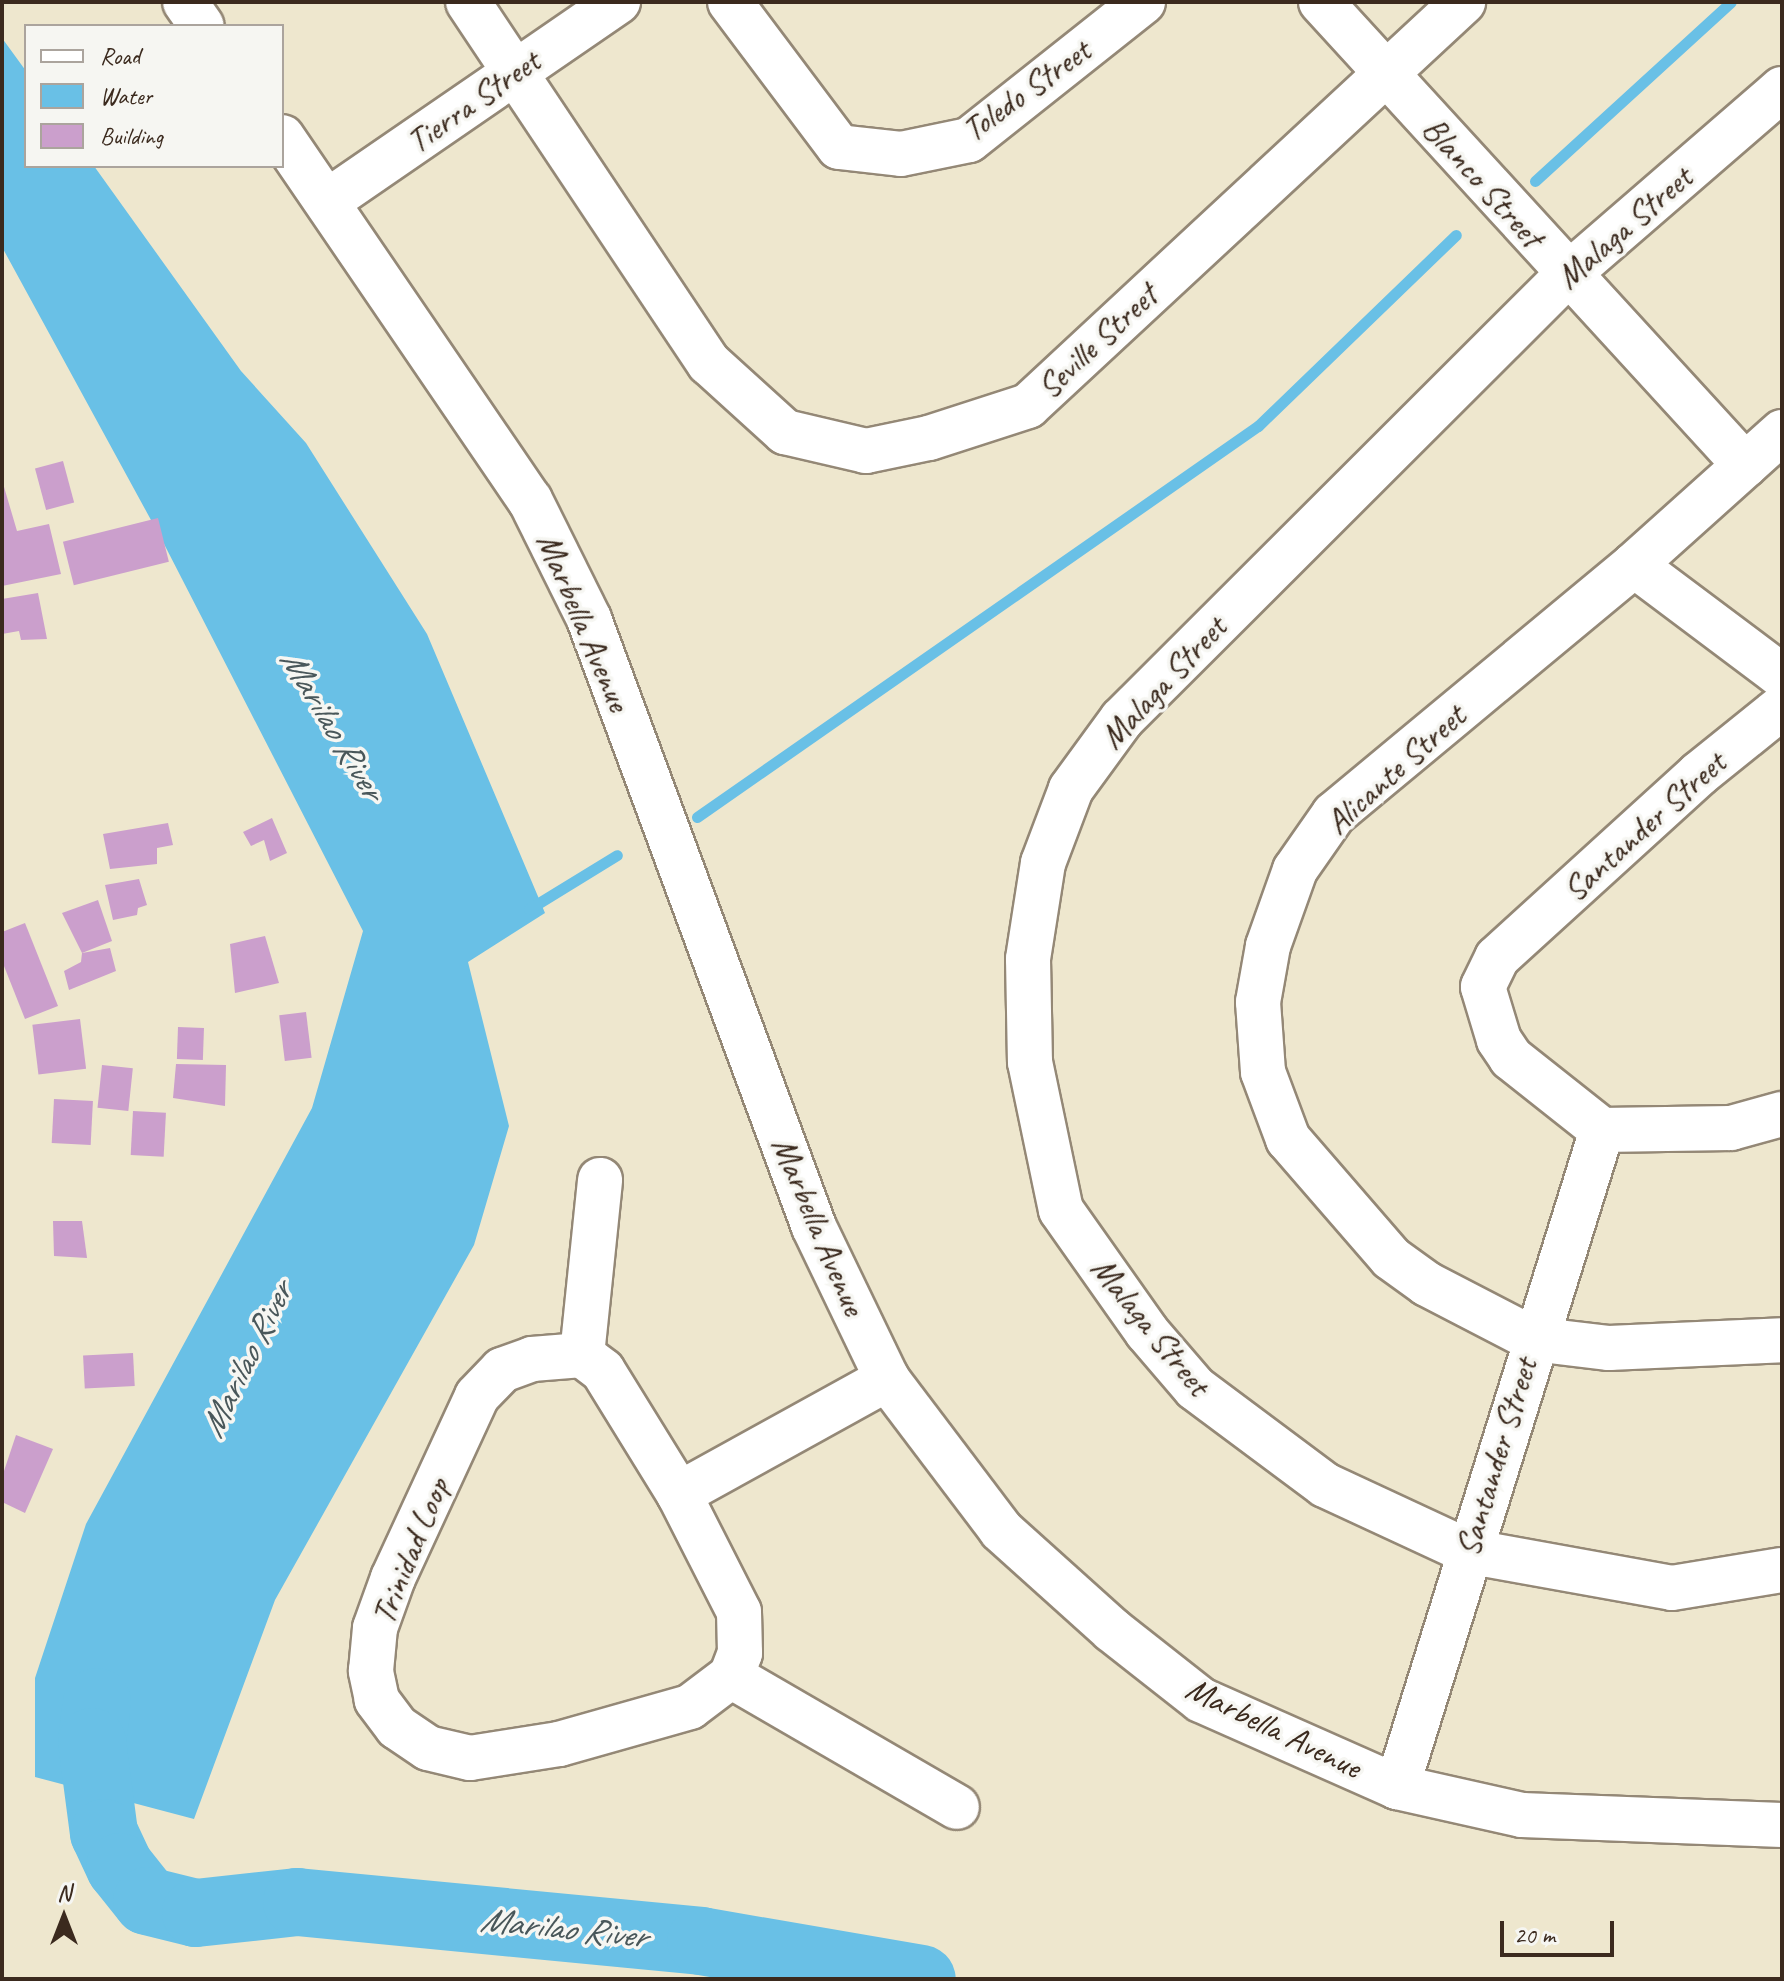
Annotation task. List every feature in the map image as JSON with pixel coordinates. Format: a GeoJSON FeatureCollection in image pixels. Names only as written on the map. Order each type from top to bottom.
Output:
{"type":"FeatureCollection","features":[{"type":"Feature","properties":{"kind":"street"},"geometry":{"type":"LineString","coordinates":[[185,2],[201,24]]}},
{"type":"Feature","properties":{"kind":"street","name":"Seville Street"},"geometry":{"type":"LineString","coordinates":[[468,2],[709,363],[785,432],[866,451],[929,438],[1028,406],[1384,72],[1463,2]]}},
{"type":"Feature","properties":{"kind":"street","name":"Tierra Street"},"geometry":{"type":"LineString","coordinates":[[328,201],[618,2]]}},
{"type":"Feature","properties":{"kind":"street","name":"Toledo Street"},"geometry":{"type":"LineString","coordinates":[[730,2],[839,147],[901,154],[969,140],[1143,2]]}},
{"type":"Feature","properties":{"kind":"street","name":"Blanco Street"},"geometry":{"type":"LineString","coordinates":[[1321,2],[1567,275],[1745,465]]}},
{"type":"Feature","properties":{"kind":"street","name":"Malaga Street"},"geometry":{"type":"LineString","coordinates":[[1782,89],[1567,275],[1122,719],[1071,789],[1043,863],[1028,959],[1030,1062],[1061,1210],[1147,1332],[1195,1388],[1325,1485],[1467,1551],[1672,1588],[1782,1570]]}},
{"type":"Feature","properties":{"kind":"street","name":"Marbella Avenue"},"geometry":{"type":"LineString","coordinates":[[284,140],[530,500],[589,619],[814,1227],[887,1379],[1001,1530],[1112,1630],[1201,1700],[1397,1787],[1522,1815],[1782,1825]]}},
{"type":"Feature","properties":{"kind":"street","name":"Alicante Street"},"geometry":{"type":"LineString","coordinates":[[1782,432],[1634,565],[1334,814],[1295,870],[1261,971],[1263,1072],[1288,1139],[1391,1258],[1427,1284],[1533,1339],[1609,1348],[1782,1340]]}},
{"type":"Feature","properties":{"kind":"street"},"geometry":{"type":"LineString","coordinates":[[1634,565],[1782,676]]}},
{"type":"Feature","properties":{"kind":"street","name":"Santander Street"},"geometry":{"type":"LineString","coordinates":[[1397,1787],[1533,1339],[1602,1130],[1511,1058],[1499,1040],[1483,987],[1497,958],[1782,707]]}},
{"type":"Feature","properties":{"kind":"street"},"geometry":{"type":"LineString","coordinates":[[1602,1130],[1731,1128],[1782,1114]]}},
{"type":"Feature","properties":{"kind":"street"},"geometry":{"type":"LineString","coordinates":[[600,1180],[582,1355],[603,1371],[679,1494],[739,1612],[740,1653],[731,1676],[957,1807]]}},
{"type":"Feature","properties":{"kind":"street","name":"Trinidad Loop"},"geometry":{"type":"LineString","coordinates":[[582,1355],[532,1359],[502,1370],[477,1396],[375,1628],[371,1671],[377,1700],[397,1727],[428,1748],[470,1758],[559,1744],[663,1717],[690,1707],[731,1676]]}},
{"type":"Feature","properties":{"kind":"street"},"geometry":{"type":"LineString","coordinates":[[679,1494],[887,1379]]}},
{"type":"Feature","properties":{"kind":"water"},"geometry":{"type":"Polygon","coordinates":[[[2,38],[24,68],[24,168],[95,168],[241,371],[306,443],[427,634],[545,913],[468,962],[509,1126],[474,1245],[275,1600],[194,1819],[35,1777],[35,1678],[86,1524],[312,1108],[363,931],[163,542],[2,247],[2,38]]]}},
{"type":"Feature","properties":{"kind":"building"},"geometry":{"type":"Polygon","coordinates":[[[63,461],[74,503],[46,510],[35,469],[63,461]]]}},
{"type":"Feature","properties":{"kind":"building"},"geometry":{"type":"Polygon","coordinates":[[[2,480],[17,531],[49,524],[61,574],[2,586],[2,480]]]}},
{"type":"Feature","properties":{"kind":"building"},"geometry":{"type":"Polygon","coordinates":[[[158,518],[169,562],[74,585],[63,542],[158,518]]]}},
{"type":"Feature","properties":{"kind":"building"},"geometry":{"type":"Polygon","coordinates":[[[38,593],[47,639],[21,640],[19,631],[2,634],[2,599],[38,593]]]}},
{"type":"Feature","properties":{"kind":"building"},"geometry":{"type":"Polygon","coordinates":[[[272,818],[287,853],[270,861],[264,840],[251,846],[243,832],[272,818]]]}},
{"type":"Feature","properties":{"kind":"building"},"geometry":{"type":"Polygon","coordinates":[[[168,823],[173,845],[157,848],[157,864],[110,869],[103,834],[168,823]]]}},
{"type":"Feature","properties":{"kind":"building"},"geometry":{"type":"Polygon","coordinates":[[[139,879],[147,905],[138,908],[137,915],[113,920],[105,885],[139,879]]]}},
{"type":"Feature","properties":{"kind":"building"},"geometry":{"type":"Polygon","coordinates":[[[98,900],[112,941],[82,953],[62,913],[98,900]]]}},
{"type":"Feature","properties":{"kind":"building"},"geometry":{"type":"Polygon","coordinates":[[[25,923],[58,1006],[25,1019],[2,961],[2,932],[25,923]]]}},
{"type":"Feature","properties":{"kind":"building"},"geometry":{"type":"Polygon","coordinates":[[[265,936],[279,983],[235,993],[230,944],[265,936]]]}},
{"type":"Feature","properties":{"kind":"building"},"geometry":{"type":"Polygon","coordinates":[[[110,948],[116,971],[69,990],[64,971],[81,962],[82,953],[110,948]]]}},
{"type":"Feature","properties":{"kind":"building"},"geometry":{"type":"Polygon","coordinates":[[[306,1012],[312,1058],[285,1061],[279,1015],[306,1012]]]}},
{"type":"Feature","properties":{"kind":"building"},"geometry":{"type":"Polygon","coordinates":[[[80,1019],[86,1069],[38,1074],[32,1025],[80,1019]]]}},
{"type":"Feature","properties":{"kind":"building"},"geometry":{"type":"Polygon","coordinates":[[[178,1027],[204,1028],[203,1060],[177,1059],[178,1027]]]}},
{"type":"Feature","properties":{"kind":"building"},"geometry":{"type":"Polygon","coordinates":[[[176,1064],[226,1065],[225,1106],[173,1098],[176,1064]]]}},
{"type":"Feature","properties":{"kind":"building"},"geometry":{"type":"Polygon","coordinates":[[[102,1065],[133,1068],[128,1111],[98,1108],[102,1065]]]}},
{"type":"Feature","properties":{"kind":"building"},"geometry":{"type":"Polygon","coordinates":[[[54,1099],[93,1101],[91,1145],[52,1143],[54,1099]]]}},
{"type":"Feature","properties":{"kind":"building"},"geometry":{"type":"Polygon","coordinates":[[[133,1111],[166,1113],[164,1157],[131,1155],[133,1111]]]}},
{"type":"Feature","properties":{"kind":"building"},"geometry":{"type":"Polygon","coordinates":[[[53,1221],[82,1221],[87,1258],[54,1256],[53,1221]]]}},
{"type":"Feature","properties":{"kind":"building"},"geometry":{"type":"Polygon","coordinates":[[[133,1353],[135,1386],[85,1389],[83,1356],[133,1353]]]}},
{"type":"Feature","properties":{"kind":"building"},"geometry":{"type":"Polygon","coordinates":[[[16,1435],[53,1449],[25,1513],[2,1502],[2,1477],[16,1435]]]}},
{"type":"Feature","properties":{"kind":"waterway"},"geometry":{"type":"LineString","coordinates":[[1535,181],[1731,2]]}},
{"type":"Feature","properties":{"kind":"waterway"},"geometry":{"type":"LineString","coordinates":[[697,817],[1258,426],[1456,235]]}},
{"type":"Feature","properties":{"kind":"waterway"},"geometry":{"type":"LineString","coordinates":[[529,909],[617,855]]}},
{"type":"Feature","properties":{"kind":"waterway","name":"Marilao River"},"geometry":{"type":"LineString","coordinates":[[97,1702],[92,1742],[104,1833],[120,1867],[147,1901],[196,1913],[297,1902],[701,1941],[922,1979]]}}]}
